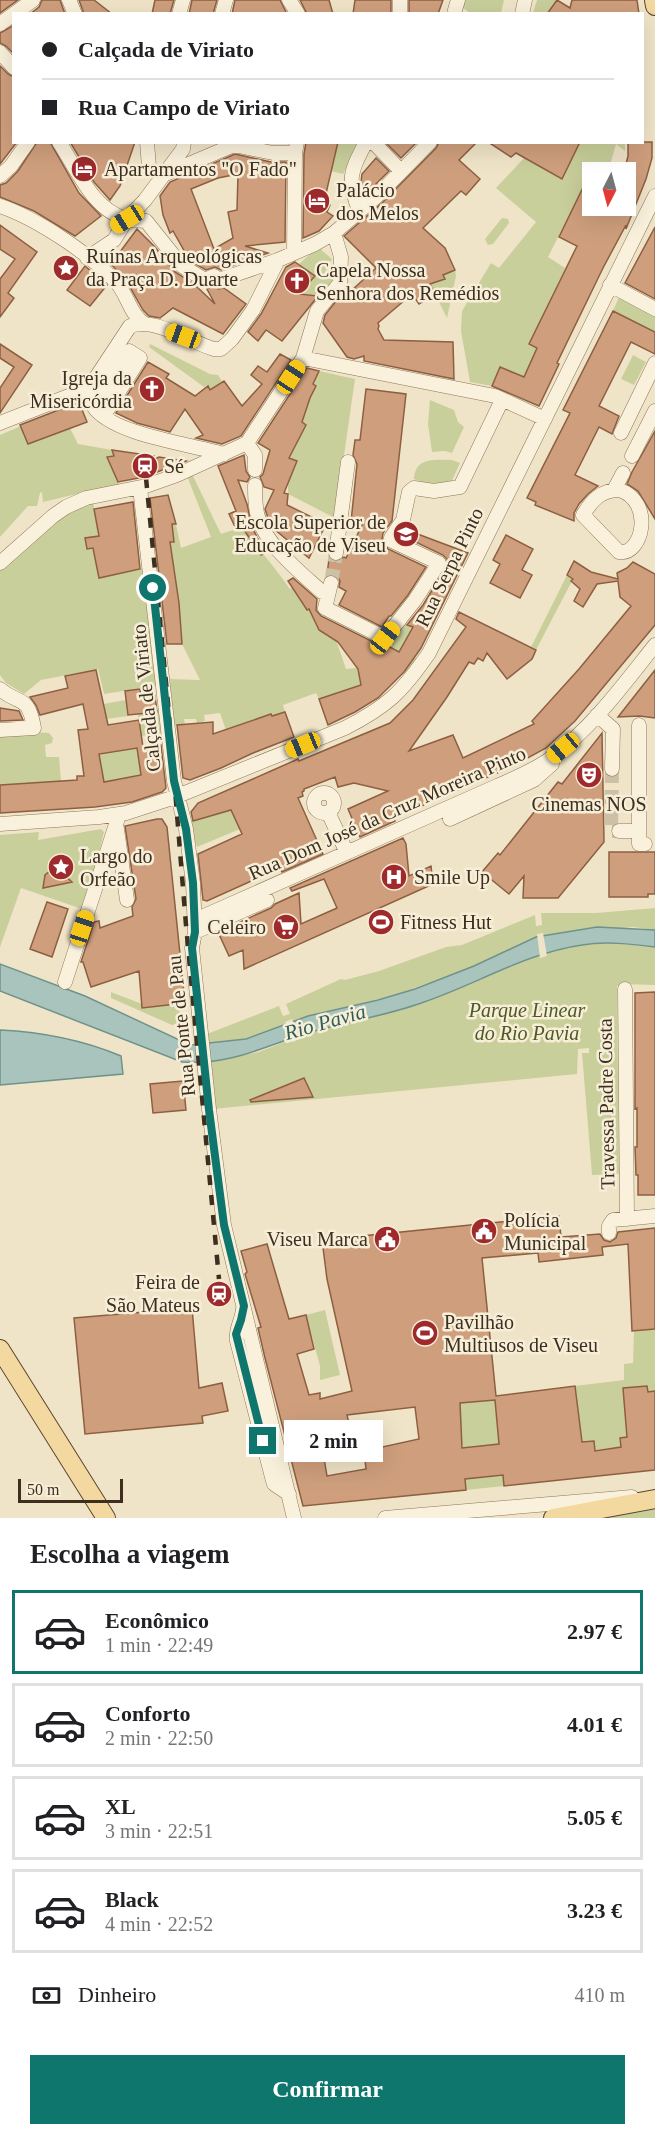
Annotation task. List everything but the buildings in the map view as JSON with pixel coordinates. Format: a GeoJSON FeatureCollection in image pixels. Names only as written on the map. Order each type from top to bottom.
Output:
{"type":"FeatureCollection","features":[{"type":"Feature","properties":{"kind":"main road"},"geometry":{"type":"LineString","coordinates":[[654,0],[655,6]]}},
{"type":"Feature","properties":{"kind":"main road"},"geometry":{"type":"LineString","coordinates":[[0,1349],[106,1518]]}},
{"type":"Feature","properties":{"kind":"main road"},"geometry":{"type":"LineString","coordinates":[[553,1518],[652,1499]]}},
{"type":"Feature","properties":{"kind":"street"},"geometry":{"type":"LineString","coordinates":[[16,12],[33,0]]}},
{"type":"Feature","properties":{"kind":"street"},"geometry":{"type":"LineString","coordinates":[[0,52],[12,66]]}},
{"type":"Feature","properties":{"kind":"street"},"geometry":{"type":"LineString","coordinates":[[0,176],[11,166],[27,144]]}},
{"type":"Feature","properties":{"kind":"street"},"geometry":{"type":"LineString","coordinates":[[60,144],[87,187],[103,207],[127,219],[146,221],[182,266],[205,280],[214,276],[219,280],[278,260],[334,233],[428,144]]}},
{"type":"Feature","properties":{"kind":"street"},"geometry":{"type":"LineString","coordinates":[[359,210],[352,192],[351,179],[354,166],[365,144]]}},
{"type":"Feature","properties":{"kind":"street"},"geometry":{"type":"LineString","coordinates":[[375,144],[401,171]]}},
{"type":"Feature","properties":{"kind":"street"},"geometry":{"type":"LineString","coordinates":[[161,176],[234,146],[273,153],[296,148],[294,252]]}},
{"type":"Feature","properties":{"kind":"street"},"geometry":{"type":"LineString","coordinates":[[148,149],[149,167],[161,176]]}},
{"type":"Feature","properties":{"kind":"street"},"geometry":{"type":"LineString","coordinates":[[148,149],[155,162],[162,165],[181,150]]}},
{"type":"Feature","properties":{"kind":"street"},"geometry":{"type":"LineString","coordinates":[[87,258],[114,240],[127,219],[145,200],[181,150]]}},
{"type":"Feature","properties":{"kind":"street","name":"Rua Serpa Pinto"},"geometry":{"type":"LineString","coordinates":[[0,824],[118,820],[345,728],[369,716],[394,698],[429,653],[654,198]]}},
{"type":"Feature","properties":{"kind":"street"},"geometry":{"type":"LineString","coordinates":[[0,206],[36,222],[105,272],[117,283],[136,317],[145,324],[177,333],[218,350],[228,344],[253,310],[278,260]]}},
{"type":"Feature","properties":{"kind":"street"},"geometry":{"type":"LineString","coordinates":[[0,562],[52,516],[66,507],[86,498],[140,488],[177,475],[247,443],[303,358],[317,311],[340,283],[341,257],[334,233]]}},
{"type":"Feature","properties":{"kind":"street"},"geometry":{"type":"LineString","coordinates":[[248,269],[265,287]]}},
{"type":"Feature","properties":{"kind":"street"},"geometry":{"type":"LineString","coordinates":[[610,285],[655,309]]}},
{"type":"Feature","properties":{"kind":"street"},"geometry":{"type":"LineString","coordinates":[[0,423],[89,388],[129,329],[132,319],[130,305]]}},
{"type":"Feature","properties":{"kind":"street"},"geometry":{"type":"LineString","coordinates":[[129,329],[145,324]]}},
{"type":"Feature","properties":{"kind":"street"},"geometry":{"type":"LineString","coordinates":[[303,358],[499,398],[545,419]]}},
{"type":"Feature","properties":{"kind":"street"},"geometry":{"type":"LineString","coordinates":[[621,433],[655,363]]}},
{"type":"Feature","properties":{"kind":"street"},"geometry":{"type":"LineString","coordinates":[[89,388],[90,401],[93,406],[109,421],[121,427],[138,434],[224,454]]}},
{"type":"Feature","properties":{"kind":"street"},"geometry":{"type":"LineString","coordinates":[[414,488],[434,491],[460,487],[499,398]]}},
{"type":"Feature","properties":{"kind":"street"},"geometry":{"type":"LineString","coordinates":[[632,456],[655,411]]}},
{"type":"Feature","properties":{"kind":"street"},"geometry":{"type":"LineString","coordinates":[[247,443],[255,455],[255,470]]}},
{"type":"Feature","properties":{"kind":"street"},"geometry":{"type":"LineString","coordinates":[[336,553],[348,462]]}},
{"type":"Feature","properties":{"kind":"street"},"geometry":{"type":"LineString","coordinates":[[614,490],[623,473]]}},
{"type":"Feature","properties":{"kind":"street"},"geometry":{"type":"LineString","coordinates":[[255,485],[257,515],[264,532],[286,558],[327,587],[325,608],[385,638],[415,600],[439,563],[392,541],[392,535],[403,520],[410,492],[414,488]]}},
{"type":"Feature","properties":{"kind":"street","name":"Calçada de Viriato"},"geometry":{"type":"LineString","coordinates":[[140,488],[174,781],[178,796]]}},
{"type":"Feature","properties":{"kind":"street"},"geometry":{"type":"LineString","coordinates":[[414,488],[423,493],[429,502]]}},
{"type":"Feature","properties":{"kind":"street"},"geometry":{"type":"LineString","coordinates":[[614,490],[626,492],[635,499],[640,507],[642,526],[629,552],[622,553],[584,515],[595,498],[614,490]]}},
{"type":"Feature","properties":{"kind":"street"},"geometry":{"type":"LineString","coordinates":[[642,526],[655,533]]}},
{"type":"Feature","properties":{"kind":"street","name":"Rua Dom José da Cruz Moreira Pinto"},"geometry":{"type":"LineString","coordinates":[[195,926],[347,853],[528,772],[551,758],[597,715],[655,645]]}},
{"type":"Feature","properties":{"kind":"street"},"geometry":{"type":"LineString","coordinates":[[0,689],[25,703],[32,716],[34,728],[0,730]]}},
{"type":"Feature","properties":{"kind":"street"},"geometry":{"type":"LineString","coordinates":[[597,715],[613,729],[612,769]]}},
{"type":"Feature","properties":{"kind":"street"},"geometry":{"type":"LineString","coordinates":[[619,831],[642,838],[639,725]]}},
{"type":"Feature","properties":{"kind":"street"},"geometry":{"type":"LineString","coordinates":[[450,819],[537,778],[575,738]]}},
{"type":"Feature","properties":{"kind":"street","name":"Rua Ponte de Pau"},"geometry":{"type":"LineString","coordinates":[[178,796],[190,855],[195,926],[192,948],[209,1110],[224,1225],[244,1306],[236,1330],[237,1341],[273,1481],[289,1494],[294,1518]]}},
{"type":"Feature","properties":{"kind":"street"},"geometry":{"type":"LineString","coordinates":[[328,812],[347,853]]}},
{"type":"Feature","properties":{"kind":"street"},"geometry":{"type":"LineString","coordinates":[[118,820],[127,900]]}},
{"type":"Feature","properties":{"kind":"street"},"geometry":{"type":"LineString","coordinates":[[65,982],[118,820]]}},
{"type":"Feature","properties":{"kind":"street"},"geometry":{"type":"LineString","coordinates":[[195,926],[267,900]]}},
{"type":"Feature","properties":{"kind":"street","name":"Travessa Padre Costa"},"geometry":{"type":"LineString","coordinates":[[625,989],[627,1219]]}},
{"type":"Feature","properties":{"kind":"street"},"geometry":{"type":"LineString","coordinates":[[609,1233],[611,1222],[655,1216]]}},
{"type":"Feature","properties":{"kind":"street"},"geometry":{"type":"LineString","coordinates":[[385,1518],[609,1497],[652,1499]]}},
{"type":"Feature","properties":{"kind":"green space"},"geometry":{"type":"Polygon","coordinates":[[[462,0],[504,0],[501,12],[469,12],[463,8],[462,0]]]}},
{"type":"Feature","properties":{"kind":"green space"},"geometry":{"type":"Polygon","coordinates":[[[537,0],[557,0],[548,12],[533,12],[537,0]]]}},
{"type":"Feature","properties":{"kind":"green space"},"geometry":{"type":"Polygon","coordinates":[[[338,144],[358,144],[343,174],[331,171],[338,144]]]}},
{"type":"Feature","properties":{"kind":"green space"},"geometry":{"type":"Polygon","coordinates":[[[580,144],[616,144],[611,162],[582,162],[582,190],[548,257],[565,268],[529,344],[537,348],[524,377],[500,367],[492,386],[470,382],[461,331],[462,311],[491,263],[499,268],[536,222],[496,188],[524,158],[562,179],[580,144]]]}},
{"type":"Feature","properties":{"kind":"green space"},"geometry":{"type":"Polygon","coordinates":[[[616,144],[625,144],[625,151],[616,144]]]}},
{"type":"Feature","properties":{"kind":"green space"},"geometry":{"type":"Polygon","coordinates":[[[502,218],[508,219],[509,223],[493,244],[488,245],[485,239],[502,218]]]}},
{"type":"Feature","properties":{"kind":"green space"},"geometry":{"type":"Polygon","coordinates":[[[318,247],[332,259],[324,274],[338,282],[320,296],[299,294],[315,276],[299,264],[318,247]]]}},
{"type":"Feature","properties":{"kind":"green space"},"geometry":{"type":"Polygon","coordinates":[[[455,270],[456,276],[447,318],[430,284],[444,280],[443,275],[455,270]]]}},
{"type":"Feature","properties":{"kind":"green space"},"geometry":{"type":"Polygon","coordinates":[[[620,295],[655,313],[655,332],[613,311],[620,295]]]}},
{"type":"Feature","properties":{"kind":"green space"},"geometry":{"type":"Polygon","coordinates":[[[150,344],[210,374],[218,375],[222,381],[211,389],[207,385],[204,387],[149,347],[150,344]]]}},
{"type":"Feature","properties":{"kind":"green space"},"geometry":{"type":"Polygon","coordinates":[[[633,355],[646,362],[634,385],[621,379],[633,355]]]}},
{"type":"Feature","properties":{"kind":"green space"},"geometry":{"type":"Polygon","coordinates":[[[319,371],[355,379],[335,518],[288,494],[288,484],[297,461],[289,458],[306,425],[302,422],[316,386],[313,384],[319,371]]]}},
{"type":"Feature","properties":{"kind":"green space"},"geometry":{"type":"Polygon","coordinates":[[[430,400],[454,410],[458,422],[464,427],[452,453],[432,452],[428,424],[430,400]]]}},
{"type":"Feature","properties":{"kind":"green space"},"geometry":{"type":"Polygon","coordinates":[[[21,426],[28,444],[70,428],[78,444],[112,450],[114,456],[107,458],[119,484],[43,502],[42,492],[37,506],[28,506],[0,537],[0,435],[21,426]]]}},
{"type":"Feature","properties":{"kind":"green space"},"geometry":{"type":"Polygon","coordinates":[[[433,460],[452,460],[460,463],[450,485],[436,489],[414,479],[415,472],[422,463],[433,460]]]}},
{"type":"Feature","properties":{"kind":"green space"},"geometry":{"type":"Polygon","coordinates":[[[192,474],[221,534],[242,527],[290,589],[292,588],[306,610],[309,609],[317,627],[334,634],[346,669],[356,668],[360,658],[389,658],[393,641],[404,623],[413,627],[401,649],[417,659],[407,673],[390,659],[359,674],[361,688],[349,689],[319,699],[316,693],[283,705],[285,712],[272,716],[270,714],[226,730],[220,713],[204,715],[205,721],[197,723],[196,719],[184,719],[185,725],[174,726],[170,679],[200,680],[182,644],[179,603],[170,542],[174,541],[168,524],[176,524],[181,548],[211,537],[187,476],[192,474]]]}},
{"type":"Feature","properties":{"kind":"green space"},"geometry":{"type":"Polygon","coordinates":[[[93,501],[99,536],[85,539],[87,549],[95,548],[99,578],[144,568],[156,686],[104,694],[98,669],[41,680],[24,694],[6,683],[0,675],[0,568],[62,513],[93,501]]]}},
{"type":"Feature","properties":{"kind":"green space"},"geometry":{"type":"Polygon","coordinates":[[[567,575],[573,579],[536,650],[531,647],[567,575]]]}},
{"type":"Feature","properties":{"kind":"green space"},"geometry":{"type":"Polygon","coordinates":[[[126,700],[128,716],[106,719],[103,704],[126,700]]]}},
{"type":"Feature","properties":{"kind":"green space"},"geometry":{"type":"Polygon","coordinates":[[[162,711],[164,733],[141,736],[138,714],[162,711]]]}},
{"type":"Feature","properties":{"kind":"green space"},"geometry":{"type":"Polygon","coordinates":[[[49,733],[53,738],[52,743],[45,745],[46,757],[59,757],[61,781],[0,785],[0,734],[49,733]]]}},
{"type":"Feature","properties":{"kind":"green space"},"geometry":{"type":"Polygon","coordinates":[[[96,737],[137,748],[141,775],[104,782],[96,737]]]}},
{"type":"Feature","properties":{"kind":"green space"},"geometry":{"type":"Polygon","coordinates":[[[231,810],[240,829],[197,847],[188,822],[231,810]]]}},
{"type":"Feature","properties":{"kind":"green space"},"geometry":{"type":"Polygon","coordinates":[[[101,829],[104,832],[85,910],[21,888],[0,947],[0,835],[39,832],[38,840],[101,829]]]}},
{"type":"Feature","properties":{"kind":"green space"},"geometry":{"type":"Polygon","coordinates":[[[655,908],[655,930],[633,927],[536,937],[474,966],[396,995],[319,1013],[246,1039],[208,1043],[207,1034],[279,1006],[283,1016],[290,1014],[286,1004],[341,979],[345,980],[379,971],[446,947],[462,945],[535,915],[536,926],[542,925],[541,913],[596,913],[655,908]]]}},
{"type":"Feature","properties":{"kind":"green space","name":"Parque Linear do Rio Pavia"},"geometry":{"type":"Polygon","coordinates":[[[610,943],[655,947],[655,985],[622,984],[622,986],[617,986],[619,1174],[592,1175],[582,1053],[589,1053],[589,1048],[578,1049],[577,1074],[213,1109],[210,1061],[259,1052],[302,1035],[412,1006],[551,951],[610,943]]]}},
{"type":"Feature","properties":{"kind":"green space"},"geometry":{"type":"Polygon","coordinates":[[[111,992],[142,1004],[143,1007],[178,1004],[182,1023],[172,1025],[111,998],[111,992]]]}},
{"type":"Feature","properties":{"kind":"green space"},"geometry":{"type":"Polygon","coordinates":[[[325,1310],[340,1375],[320,1380],[320,1366],[306,1315],[325,1310]]]}},
{"type":"Feature","properties":{"kind":"green space"},"geometry":{"type":"Polygon","coordinates":[[[655,1329],[655,1391],[648,1392],[647,1386],[627,1437],[620,1438],[622,1453],[609,1455],[608,1449],[595,1451],[593,1441],[582,1442],[575,1386],[624,1380],[624,1364],[633,1363],[634,1331],[655,1329]]]}},
{"type":"Feature","properties":{"kind":"green space"},"geometry":{"type":"Polygon","coordinates":[[[495,1400],[504,1486],[466,1490],[459,1403],[495,1400]]]}},
{"type":"Feature","properties":{"kind":"green space"},"geometry":{"type":"Polygon","coordinates":[[[655,1507],[655,1518],[598,1518],[655,1507]]]}},
{"type":"Feature","properties":{"kind":"water","name":"Rio Pavia"},"geometry":{"type":"Polygon","coordinates":[[[597,927],[655,930],[655,947],[600,943],[561,949],[521,962],[444,995],[409,1007],[316,1030],[243,1055],[214,1061],[182,1062],[0,991],[0,964],[85,996],[190,1045],[246,1039],[308,1016],[415,989],[474,966],[536,937],[597,927]]]}},
{"type":"Feature","properties":{"kind":"water"},"geometry":{"type":"Polygon","coordinates":[[[0,1030],[62,1038],[107,1050],[121,1056],[123,1074],[0,1085],[0,1030]]]}},
{"type":"Feature","properties":{"kind":"pier"},"geometry":{"type":"Polygon","coordinates":[[[543,933],[547,956],[540,958],[537,934],[543,933]]]}},
{"type":"Feature","properties":{"kind":"pier"},"geometry":{"type":"Polygon","coordinates":[[[292,1019],[299,1039],[293,1042],[285,1022],[292,1019]]]}},
{"type":"Feature","properties":{"kind":"tunnel"},"geometry":{"type":"LineString","coordinates":[[331,583],[336,553]]}},
{"type":"Feature","properties":{"kind":"tunnel"},"geometry":{"type":"LineString","coordinates":[[612,769],[611,831],[619,831]]}},
{"type":"Feature","properties":{"kind":"railway"},"geometry":{"type":"LineString","coordinates":[[146,478],[219,1279]]}},
{"type":"Feature","properties":{"kind":"place","name":"Apartamentos \"O Fado\""},"geometry":{"type":"Point","coordinates":[84,169]}},
{"type":"Feature","properties":{"kind":"place","name":"Palácio dos Melos"},"geometry":{"type":"Point","coordinates":[317,201]}},
{"type":"Feature","properties":{"kind":"place","name":"Ruínas Arqueológicas da Praça D. Duarte"},"geometry":{"type":"Point","coordinates":[66,268]}},
{"type":"Feature","properties":{"kind":"place","name":"Capela Nossa Senhora dos Remédios"},"geometry":{"type":"Point","coordinates":[297,281]}},
{"type":"Feature","properties":{"kind":"place","name":"Igreja da Misericórdia"},"geometry":{"type":"Point","coordinates":[152,389]}},
{"type":"Feature","properties":{"kind":"place","name":"Sé"},"geometry":{"type":"Point","coordinates":[145,466]}},
{"type":"Feature","properties":{"kind":"place","name":"Escola Superior de Educação de Viseu"},"geometry":{"type":"Point","coordinates":[406,534]}},
{"type":"Feature","properties":{"kind":"place","name":"Cinemas NOS"},"geometry":{"type":"Point","coordinates":[589,775]}},
{"type":"Feature","properties":{"kind":"place","name":"Largo do Orfeão"},"geometry":{"type":"Point","coordinates":[61,867]}},
{"type":"Feature","properties":{"kind":"place","name":"Smile Up"},"geometry":{"type":"Point","coordinates":[394,877]}},
{"type":"Feature","properties":{"kind":"place","name":"Fitness Hut"},"geometry":{"type":"Point","coordinates":[381,922]}},
{"type":"Feature","properties":{"kind":"place","name":"Celeiro"},"geometry":{"type":"Point","coordinates":[286,927]}},
{"type":"Feature","properties":{"kind":"place","name":"Polícia Municipal"},"geometry":{"type":"Point","coordinates":[484,1231]}},
{"type":"Feature","properties":{"kind":"place","name":"Viseu Marca"},"geometry":{"type":"Point","coordinates":[387,1239]}},
{"type":"Feature","properties":{"kind":"place","name":"Feira de São Mateus"},"geometry":{"type":"Point","coordinates":[219,1294]}},
{"type":"Feature","properties":{"kind":"place","name":"Pavilhão Multiusos de Viseu"},"geometry":{"type":"Point","coordinates":[425,1333]}},
{"type":"Feature","properties":{"kind":"route"},"geometry":{"type":"LineString","coordinates":[[153,588],[174,781],[190,855],[195,932],[192,948],[209,1110],[224,1225],[244,1306],[236,1334],[263,1441]]}}]}
